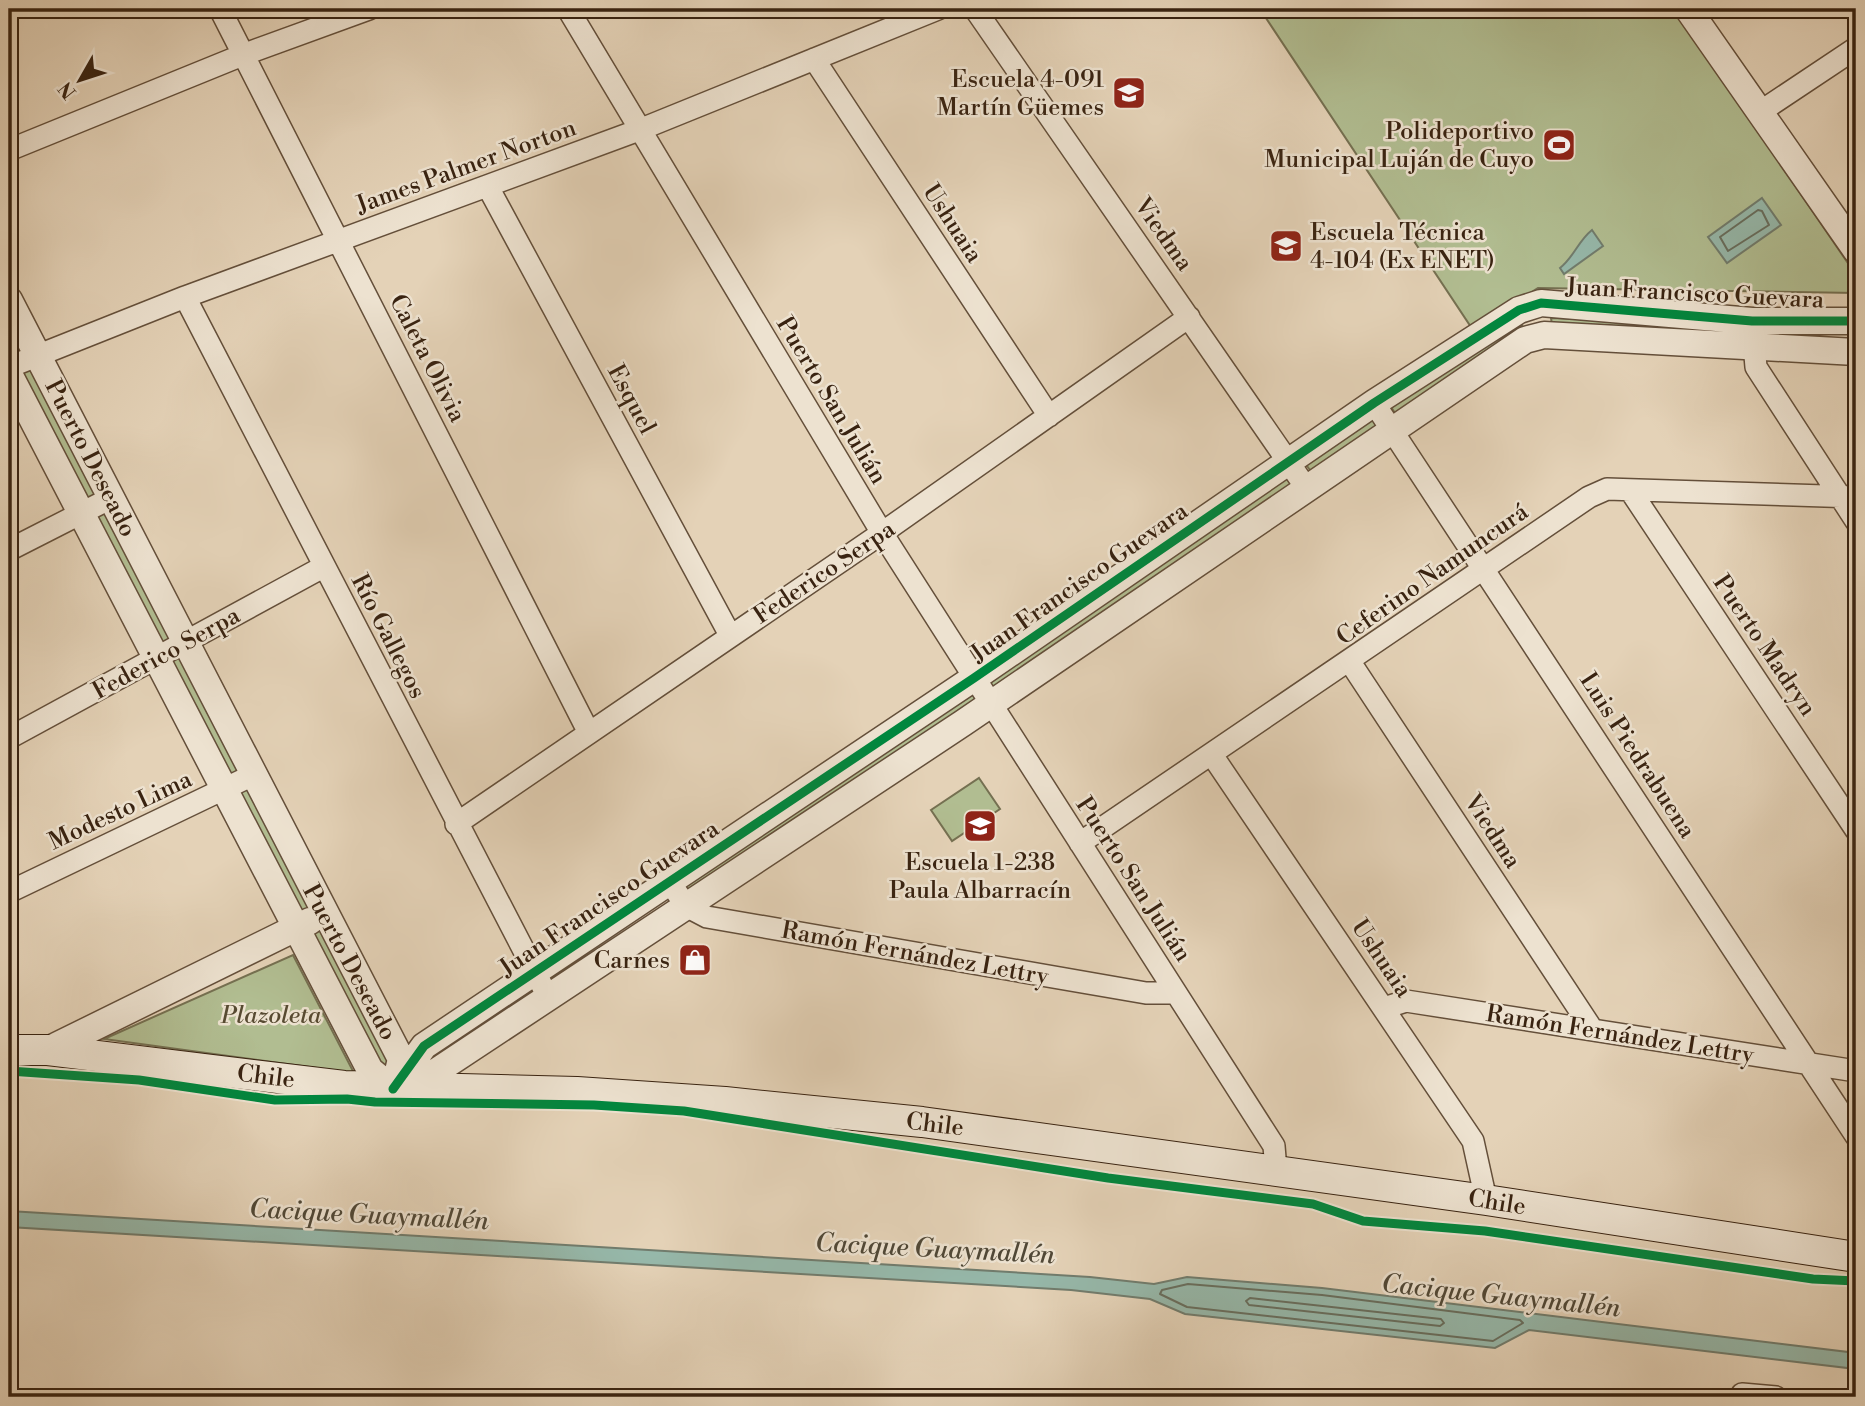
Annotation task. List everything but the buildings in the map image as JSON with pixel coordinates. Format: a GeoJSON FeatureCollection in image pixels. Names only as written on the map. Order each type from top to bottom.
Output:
{"type":"FeatureCollection","features":[{"type":"Feature","properties":{"kind":"main road","name":"Chile"},"geometry":{"type":"LineString","coordinates":[[9,1050],[48,1050],[393,1089],[577,1092],[724,1101],[922,1122],[1486,1200],[1856,1257]]}},
{"type":"Feature","properties":{"kind":"street","name":"Caleta Olivia"},"geometry":{"type":"LineString","coordinates":[[220,9],[588,731]]}},
{"type":"Feature","properties":{"kind":"street"},"geometry":{"type":"LineString","coordinates":[[9,150],[245,54],[369,9]]}},
{"type":"Feature","properties":{"kind":"street","name":"Puerto San Julián"},"geometry":{"type":"LineString","coordinates":[[568,9],[881,533],[1274,1146],[1276,1170]]}},
{"type":"Feature","properties":{"kind":"street","name":"James Palmer Norton"},"geometry":{"type":"LineString","coordinates":[[9,367],[37,354],[639,130],[938,9]]}},
{"type":"Feature","properties":{"kind":"street","name":"Viedma"},"geometry":{"type":"LineString","coordinates":[[975,9],[1307,489]]}},
{"type":"Feature","properties":{"kind":"street"},"geometry":{"type":"LineString","coordinates":[[1688,9],[1854,244]]}},
{"type":"Feature","properties":{"kind":"street"},"geometry":{"type":"LineString","coordinates":[[1760,112],[1856,48]]}},
{"type":"Feature","properties":{"kind":"street","name":"Ushuaia"},"geometry":{"type":"LineString","coordinates":[[814,59],[1049,416]]}},
{"type":"Feature","properties":{"kind":"street","name":"Esquel"},"geometry":{"type":"LineString","coordinates":[[488,187],[730,635]]}},
{"type":"Feature","properties":{"kind":"street","name":"Río Gallegos"},"geometry":{"type":"LineString","coordinates":[[186,298],[548,998]]}},
{"type":"Feature","properties":{"kind":"street","name":"Puerto Deseado"},"geometry":{"type":"LineString","coordinates":[[9,300],[401,1059],[393,1089],[370,1070],[9,374]]}},
{"type":"Feature","properties":{"kind":"street"},"geometry":{"type":"LineString","coordinates":[[1541,303],[1544,335]]}},
{"type":"Feature","properties":{"kind":"street","name":"Juan Francisco Guevara"},"geometry":{"type":"LineString","coordinates":[[393,1089],[424,1046],[974,678],[1287,461],[1519,310],[1541,303],[1752,321],[1856,321]]}},
{"type":"Feature","properties":{"kind":"street","name":"Federico Serpa"},"geometry":{"type":"LineString","coordinates":[[456,824],[588,731],[881,533],[1189,317]]}},
{"type":"Feature","properties":{"kind":"street"},"geometry":{"type":"LineString","coordinates":[[1752,321],[1756,367],[1848,496],[1856,521]]}},
{"type":"Feature","properties":{"kind":"street","name":"Juan Francisco Guevara"},"geometry":{"type":"LineString","coordinates":[[393,1089],[438,1071],[991,704],[1525,340],[1544,335],[1856,352]]}},
{"type":"Feature","properties":{"kind":"street","name":"Luis Piedrabuena"},"geometry":{"type":"LineString","coordinates":[[1374,403],[1856,1136]]}},
{"type":"Feature","properties":{"kind":"street","name":"Ceferino Namuncurá"},"geometry":{"type":"LineString","coordinates":[[1080,843],[1589,498],[1607,489],[1848,496]]}},
{"type":"Feature","properties":{"kind":"street","name":"Puerto Madryn"},"geometry":{"type":"LineString","coordinates":[[1630,490],[1856,830]]}},
{"type":"Feature","properties":{"kind":"street"},"geometry":{"type":"LineString","coordinates":[[9,550],[111,498]]}},
{"type":"Feature","properties":{"kind":"street","name":"Federico Serpa"},"geometry":{"type":"LineString","coordinates":[[9,738],[323,567]]}},
{"type":"Feature","properties":{"kind":"street","name":"Viedma"},"geometry":{"type":"LineString","coordinates":[[1350,662],[1592,1029]]}},
{"type":"Feature","properties":{"kind":"street","name":"Ushuaia"},"geometry":{"type":"LineString","coordinates":[[1212,755],[1473,1141],[1486,1200]]}},
{"type":"Feature","properties":{"kind":"street","name":"Modesto Lima"},"geometry":{"type":"LineString","coordinates":[[9,892],[253,775]]}},
{"type":"Feature","properties":{"kind":"street"},"geometry":{"type":"LineString","coordinates":[[668,881],[686,906]]}},
{"type":"Feature","properties":{"kind":"street","name":"Ramón Fernández Lettry"},"geometry":{"type":"LineString","coordinates":[[686,906],[707,917],[1146,993],[1176,993]]}},
{"type":"Feature","properties":{"kind":"street"},"geometry":{"type":"LineString","coordinates":[[48,1050],[325,914]]}},
{"type":"Feature","properties":{"kind":"street","name":"Ramón Fernández Lettry"},"geometry":{"type":"LineString","coordinates":[[1384,1008],[1406,1001],[1856,1070]]}},
{"type":"Feature","properties":{"kind":"street"},"geometry":{"type":"LineString","coordinates":[[1743,1396],[1776,1397]]}},
{"type":"Feature","properties":{"kind":"green space","name":"Polideportivo Municipal Luján de Cuyo"},"geometry":{"type":"Polygon","coordinates":[[[1260,9],[1675,9],[1856,275],[1856,293],[1538,288],[1473,330],[1260,9]]]}},
{"type":"Feature","properties":{"kind":"green space"},"geometry":{"type":"Polygon","coordinates":[[[9,300],[401,1058],[393,1089],[9,374],[9,300]]]}},
{"type":"Feature","properties":{"kind":"green space"},"geometry":{"type":"Polygon","coordinates":[[[1517,318],[1525,330],[1397,416],[1389,404],[1517,318]]]}},
{"type":"Feature","properties":{"kind":"green space"},"geometry":{"type":"Polygon","coordinates":[[[1551,318],[1730,325],[1739,340],[1553,332],[1551,318]]]}},
{"type":"Feature","properties":{"kind":"green space"},"geometry":{"type":"Polygon","coordinates":[[[1372,417],[1381,429],[1313,474],[1304,462],[1372,417]]]}},
{"type":"Feature","properties":{"kind":"green space"},"geometry":{"type":"Polygon","coordinates":[[[1288,472],[1297,485],[988,691],[980,679],[1288,472]]]}},
{"type":"Feature","properties":{"kind":"green space"},"geometry":{"type":"Polygon","coordinates":[[[977,692],[987,704],[694,899],[681,882],[977,692]]]}},
{"type":"Feature","properties":{"kind":"green space"},"geometry":{"type":"Polygon","coordinates":[[[979,778],[1000,809],[952,841],[931,810],[979,778]]]}},
{"type":"Feature","properties":{"kind":"green space","name":"Plazoleta"},"geometry":{"type":"Polygon","coordinates":[[[293,955],[354,1073],[104,1039],[293,955]]]}},
{"type":"Feature","properties":{"kind":"water"},"geometry":{"type":"Polygon","coordinates":[[[1762,198],[1781,225],[1727,263],[1708,237],[1762,198]]]}},
{"type":"Feature","properties":{"kind":"water"},"geometry":{"type":"Polygon","coordinates":[[[1592,230],[1603,246],[1564,274],[1560,268],[1592,230]]]}},
{"type":"Feature","properties":{"kind":"water"},"geometry":{"type":"Polygon","coordinates":[[[9,1211],[1090,1277],[1154,1284],[1187,1277],[1322,1288],[1856,1353],[1856,1369],[1529,1330],[1495,1348],[1185,1314],[1150,1299],[1071,1290],[9,1227],[9,1211]]]}},
{"type":"Feature","properties":{"kind":"cycle path"},"geometry":{"type":"LineString","coordinates":[[393,1089],[424,1046],[974,678],[1374,403],[1519,310],[1541,303],[1752,321],[1856,321]]}},
{"type":"Feature","properties":{"kind":"cycle path"},"geometry":{"type":"LineString","coordinates":[[9,1071],[139,1080],[275,1100],[347,1099],[375,1102],[594,1105],[684,1111],[1108,1178],[1313,1204],[1363,1221],[1485,1231],[1813,1279],[1856,1281]]}},
{"type":"Feature","properties":{"kind":"place","name":"Escuela 4-091 Martín Güemes"},"geometry":{"type":"Point","coordinates":[1129,93]}},
{"type":"Feature","properties":{"kind":"place","name":"Polideportivo Municipal Luján de Cuyo"},"geometry":{"type":"Point","coordinates":[1559,145]}},
{"type":"Feature","properties":{"kind":"place","name":"Escuela Técnica 4-104 (Ex ENET)"},"geometry":{"type":"Point","coordinates":[1286,246]}},
{"type":"Feature","properties":{"kind":"place","name":"Escuela 1-238 Paula Albarracín"},"geometry":{"type":"Point","coordinates":[980,826]}},
{"type":"Feature","properties":{"kind":"place","name":"Carnes"},"geometry":{"type":"Point","coordinates":[695,960]}},
{"type":"Feature","properties":{"kind":"water label","name":"Cacique Guaymallén"},"geometry":{"type":"Point","coordinates":[369,1214]}},
{"type":"Feature","properties":{"kind":"water label","name":"Cacique Guaymallén"},"geometry":{"type":"Point","coordinates":[935,1248]}},
{"type":"Feature","properties":{"kind":"water label","name":"Cacique Guaymallén"},"geometry":{"type":"Point","coordinates":[1501,1295]}}]}
